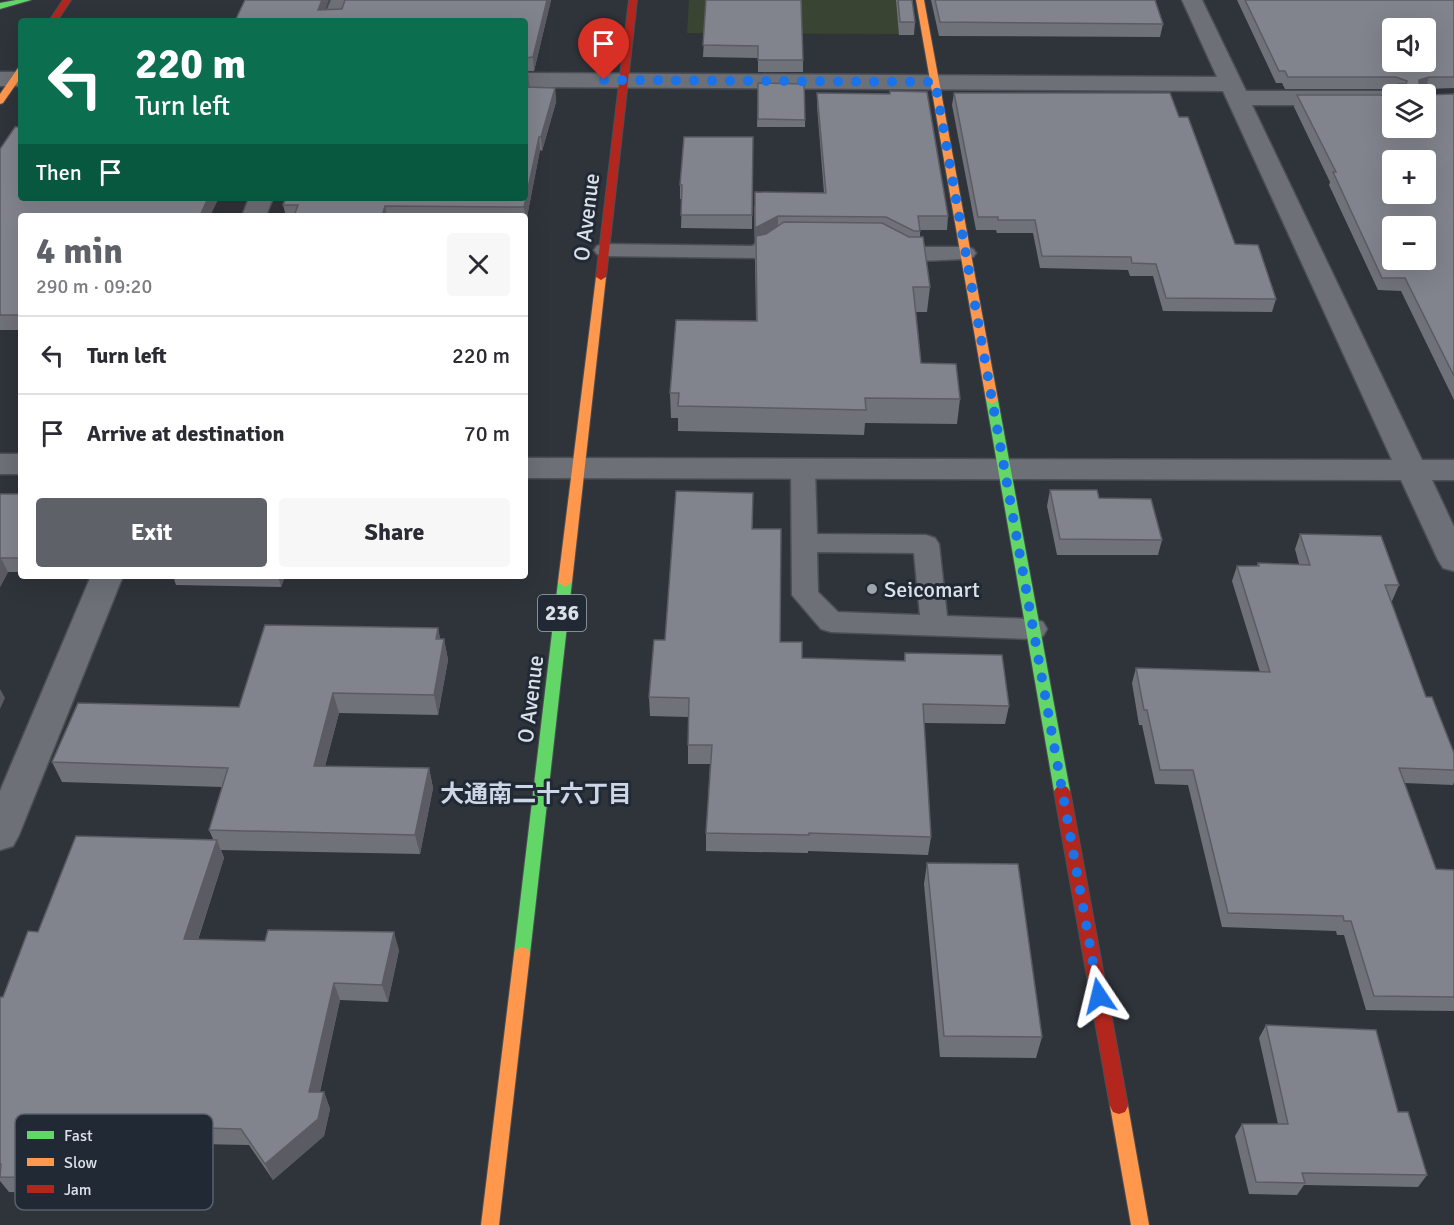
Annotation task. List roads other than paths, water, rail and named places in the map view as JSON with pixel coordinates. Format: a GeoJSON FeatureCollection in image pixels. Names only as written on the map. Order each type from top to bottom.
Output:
{"type":"FeatureCollection","features":[{"type":"Feature","properties":{"kind":"main road"},"geometry":{"type":"LineString","coordinates":[[0,6],[27,0]]}},
{"type":"Feature","properties":{"kind":"main road"},"geometry":{"type":"LineString","coordinates":[[55,18],[67,0]]}},
{"type":"Feature","properties":{"kind":"main road","name":"O Avenue"},"geometry":{"type":"LineString","coordinates":[[490,1225],[633,0]]}},
{"type":"Feature","properties":{"kind":"main road"},"geometry":{"type":"LineString","coordinates":[[920,0],[1140,1225]]}},
{"type":"Feature","properties":{"kind":"main road"},"geometry":{"type":"LineString","coordinates":[[0,101],[14,77]]}},
{"type":"Feature","properties":{"kind":"street"},"geometry":{"type":"LineString","coordinates":[[333,18],[341,0]]}},
{"type":"Feature","properties":{"kind":"street"},"geometry":{"type":"LineString","coordinates":[[1192,0],[1454,560]]}},
{"type":"Feature","properties":{"kind":"street"},"geometry":{"type":"LineString","coordinates":[[528,80],[935,82],[1382,98]]}},
{"type":"Feature","properties":{"kind":"street"},"geometry":{"type":"LineString","coordinates":[[0,464],[18,464]]}},
{"type":"Feature","properties":{"kind":"street"},"geometry":{"type":"LineString","coordinates":[[528,468],[1454,470]]}},
{"type":"Feature","properties":{"kind":"street"},"geometry":{"type":"LineString","coordinates":[[0,835],[106,579]]}},
{"type":"Feature","properties":{"kind":"lane"},"geometry":{"type":"LineString","coordinates":[[604,250],[757,252],[778,238],[814,238]]}},
{"type":"Feature","properties":{"kind":"lane"},"geometry":{"type":"LineString","coordinates":[[873,239],[885,239],[909,253],[966,254]]}},
{"type":"Feature","properties":{"kind":"lane"},"geometry":{"type":"LineString","coordinates":[[803,469],[805,595],[831,622],[1033,629]]}},
{"type":"Feature","properties":{"kind":"lane"},"geometry":{"type":"LineString","coordinates":[[804,543],[926,544],[935,626]]}},
{"type":"Feature","properties":{"kind":"place","name":"Seicomart"},"geometry":{"type":"Point","coordinates":[872,589]}},
{"type":"Feature","properties":{"kind":"district","name":"大通南二十六丁目"},"geometry":{"type":"Point","coordinates":[536,794]}}]}
